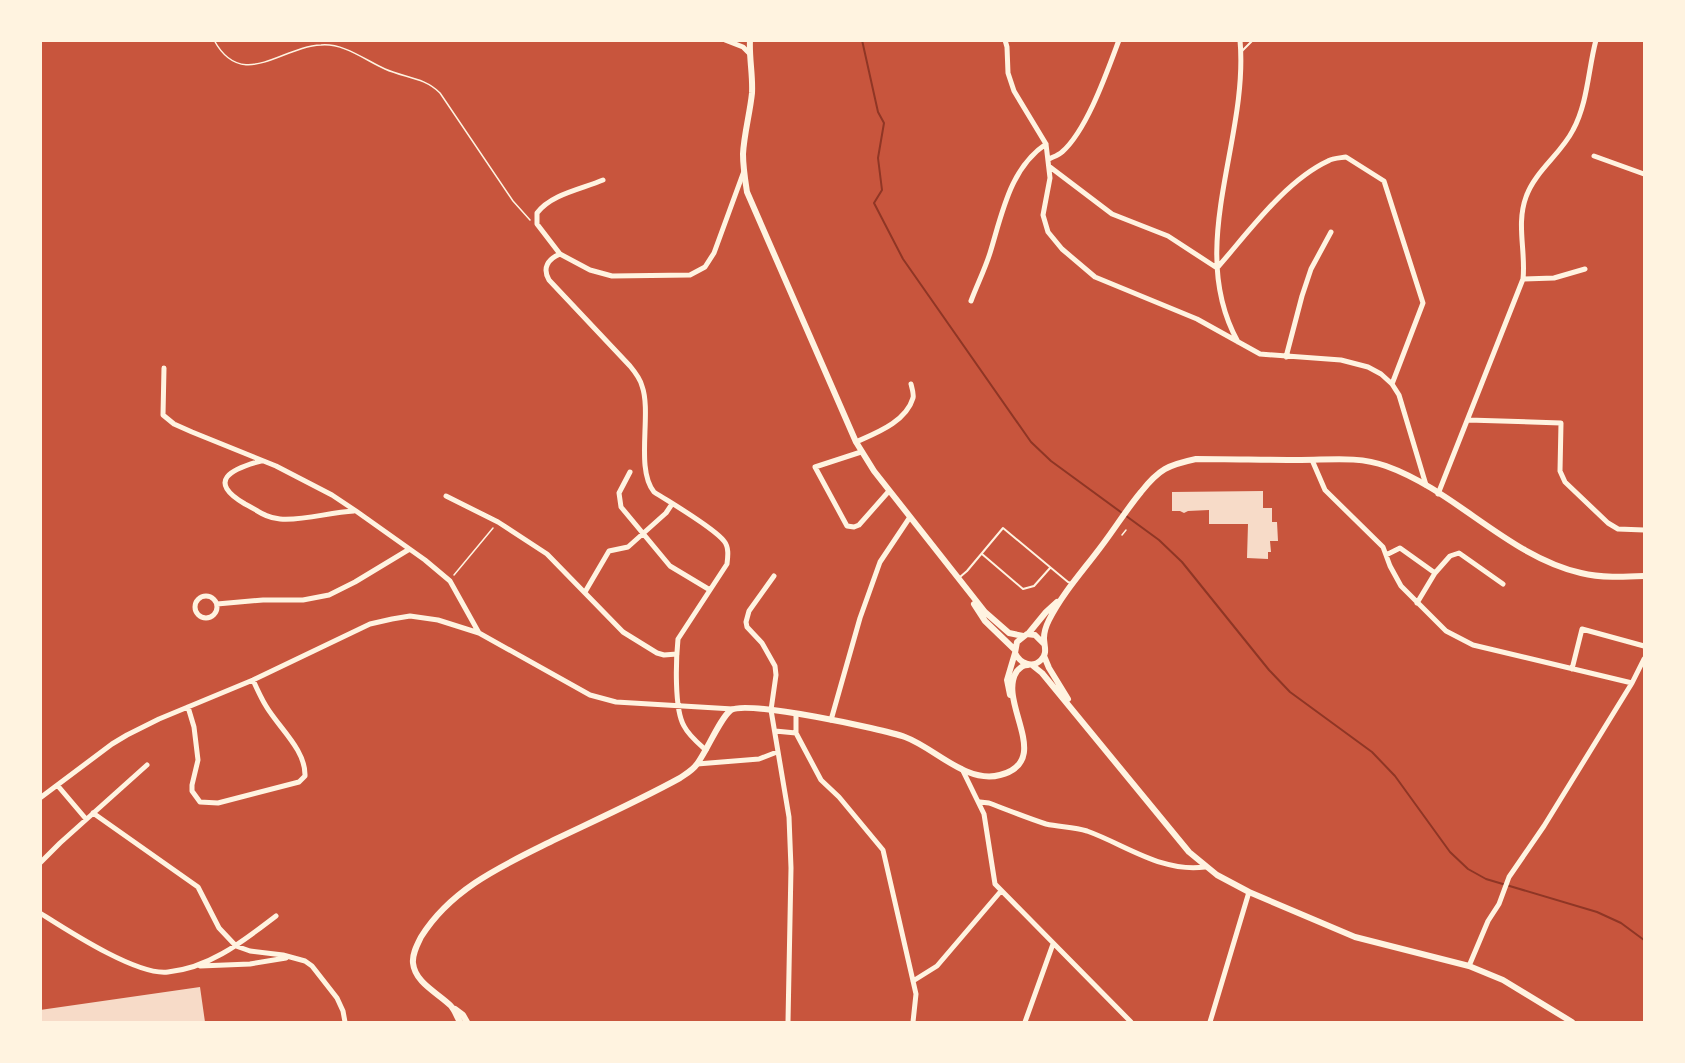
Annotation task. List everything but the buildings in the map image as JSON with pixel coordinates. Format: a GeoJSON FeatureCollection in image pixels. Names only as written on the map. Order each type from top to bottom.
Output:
{"type":"FeatureCollection","features":[{"type":"Feature","properties":{"kind":"street"},"geometry":{"type":"LineString","coordinates":[[725,40],[743,47],[750,54]]}},
{"type":"Feature","properties":{"kind":"street"},"geometry":{"type":"LineString","coordinates":[[1005,40],[1008,73],[1014,91],[1046,144],[1050,178],[1043,215],[1048,232],[1062,249],[1095,277],[1197,319],[1260,354],[1341,360],[1368,367],[1381,374],[1392,384],[1405,413],[1426,485]]}},
{"type":"Feature","properties":{"kind":"street"},"geometry":{"type":"LineString","coordinates":[[1049,159],[1061,153],[1079,131],[1119,40]]}},
{"type":"Feature","properties":{"kind":"street"},"geometry":{"type":"LineString","coordinates":[[1239,344],[1227,322],[1217,268],[1216,233],[1241,91],[1240,40]]}},
{"type":"Feature","properties":{"kind":"street"},"geometry":{"type":"LineString","coordinates":[[1438,494],[1523,279],[1525,264],[1521,214],[1526,195],[1536,177],[1572,132],[1582,111],[1596,40]]}},
{"type":"Feature","properties":{"kind":"street"},"geometry":{"type":"LineString","coordinates":[[750,43],[753,73],[752,94],[743,153],[747,192],[856,442],[889,491],[985,612],[1013,635],[1039,637],[1044,644]]}},
{"type":"Feature","properties":{"kind":"street"},"geometry":{"type":"LineString","coordinates":[[970,301],[989,256],[1005,204],[1016,178],[1038,149],[1046,144]]}},
{"type":"Feature","properties":{"kind":"street"},"geometry":{"type":"LineString","coordinates":[[1594,156],[1644,174]]}},
{"type":"Feature","properties":{"kind":"street"},"geometry":{"type":"LineString","coordinates":[[1217,268],[1275,201],[1298,181],[1329,160],[1346,157],[1384,181],[1423,303],[1392,384]]}},
{"type":"Feature","properties":{"kind":"street"},"geometry":{"type":"LineString","coordinates":[[1050,167],[1112,214],[1168,236],[1217,268]]}},
{"type":"Feature","properties":{"kind":"street"},"geometry":{"type":"LineString","coordinates":[[603,180],[548,202],[537,213],[537,224],[560,254],[590,270],[612,276],[690,275],[705,267],[714,253],[744,171]]}},
{"type":"Feature","properties":{"kind":"street"},"geometry":{"type":"LineString","coordinates":[[1286,357],[1311,269],[1330,232]]}},
{"type":"Feature","properties":{"kind":"street"},"geometry":{"type":"LineString","coordinates":[[560,254],[551,258],[547,264],[546,275],[638,375],[644,388],[646,465],[652,490],[713,531],[725,542],[727,564],[678,639],[678,707],[684,728],[706,750]]}},
{"type":"Feature","properties":{"kind":"street"},"geometry":{"type":"LineString","coordinates":[[1523,279],[1554,278],[1585,269]]}},
{"type":"Feature","properties":{"kind":"street"},"geometry":{"type":"LineString","coordinates":[[164,368],[163,415],[174,424],[262,461],[332,495],[356,511],[425,560],[450,581],[478,633]]}},
{"type":"Feature","properties":{"kind":"street"},"geometry":{"type":"LineString","coordinates":[[856,442],[883,430],[903,414],[913,399],[911,384]]}},
{"type":"Feature","properties":{"kind":"street"},"geometry":{"type":"LineString","coordinates":[[1468,420],[1561,423],[1560,471],[1565,482],[1608,524],[1618,529],[1644,530]]}},
{"type":"Feature","properties":{"kind":"street"},"geometry":{"type":"LineString","coordinates":[[861,452],[815,467],[848,526],[859,525],[889,491]]}},
{"type":"Feature","properties":{"kind":"street"},"geometry":{"type":"LineString","coordinates":[[1083,722],[1055,679],[1044,655],[1046,628],[1070,584],[1152,477],[1160,470],[1179,463],[1196,459],[1372,462],[1401,472],[1426,485],[1482,523],[1551,564],[1588,575],[1644,576]]}},
{"type":"Feature","properties":{"kind":"street"},"geometry":{"type":"LineString","coordinates":[[1312,460],[1325,490],[1383,547],[1401,586],[1446,630],[1473,645],[1632,683]]}},
{"type":"Feature","properties":{"kind":"street"},"geometry":{"type":"LineString","coordinates":[[262,461],[232,470],[227,476],[225,485],[235,498],[262,515],[278,519],[301,519],[356,511]]}},
{"type":"Feature","properties":{"kind":"street"},"geometry":{"type":"LineString","coordinates":[[630,472],[619,493],[621,507],[670,566],[710,590]]}},
{"type":"Feature","properties":{"kind":"street"},"geometry":{"type":"LineString","coordinates":[[446,496],[498,522],[547,554],[623,632],[657,653],[677,654]]}},
{"type":"Feature","properties":{"kind":"street"},"geometry":{"type":"LineString","coordinates":[[585,592],[609,551],[626,548],[666,513],[672,504]]}},
{"type":"Feature","properties":{"kind":"street"},"geometry":{"type":"LineString","coordinates":[[831,720],[860,618],[880,562],[910,517]]}},
{"type":"Feature","properties":{"kind":"street"},"geometry":{"type":"LineString","coordinates":[[1386,555],[1400,548],[1436,573]]}},
{"type":"Feature","properties":{"kind":"street"},"geometry":{"type":"LineString","coordinates":[[217,604],[303,600],[329,595],[408,550]]}},
{"type":"Feature","properties":{"kind":"street"},"geometry":{"type":"LineString","coordinates":[[1417,603],[1450,556],[1459,553],[1503,584]]}},
{"type":"Feature","properties":{"kind":"street"},"geometry":{"type":"LineString","coordinates":[[774,576],[749,611],[746,622],[747,627],[762,643],[775,666],[776,675],[771,710],[789,828],[791,868],[789,1023]]}},
{"type":"Feature","properties":{"kind":"street"},"geometry":{"type":"LineString","coordinates":[[963,585],[985,621],[1015,652],[1021,662],[1038,669],[1205,867],[1227,882],[1355,937],[1469,966],[1503,980],[1572,1023]]}},
{"type":"Feature","properties":{"kind":"street"},"geometry":{"type":"LineString","coordinates":[[202,596],[211,596],[217,604],[215,613],[208,618],[200,616],[195,611],[194,604],[202,596]]}},
{"type":"Feature","properties":{"kind":"street"},"geometry":{"type":"LineString","coordinates":[[1015,706],[1007,687],[1007,680],[1017,642],[1032,631],[1046,612],[1060,599]]}},
{"type":"Feature","properties":{"kind":"street"},"geometry":{"type":"LineString","coordinates":[[40,798],[120,739],[253,680],[370,624],[410,616],[438,620],[478,633],[590,695],[616,702],[771,710],[876,728],[907,738],[962,769],[975,774],[995,776],[1009,772],[1017,766],[1023,756],[1025,743],[1012,691],[1013,679],[1021,666],[1039,662],[1044,655]]}},
{"type":"Feature","properties":{"kind":"street"},"geometry":{"type":"LineString","coordinates":[[1572,669],[1582,629],[1644,646]]}},
{"type":"Feature","properties":{"kind":"street"},"geometry":{"type":"LineString","coordinates":[[1469,966],[1488,921],[1499,904],[1509,877],[1544,826],[1632,683],[1644,659]]}},
{"type":"Feature","properties":{"kind":"street"},"geometry":{"type":"LineString","coordinates":[[188,707],[194,727],[198,760],[192,791],[200,802],[218,803],[299,782],[305,776],[305,766],[297,750],[265,705],[253,680]]}},
{"type":"Feature","properties":{"kind":"street"},"geometry":{"type":"LineString","coordinates":[[467,1023],[463,1015],[420,980],[415,972],[413,957],[419,940],[429,924],[454,898],[477,880],[680,778],[697,764],[733,709]]}},
{"type":"Feature","properties":{"kind":"street"},"geometry":{"type":"LineString","coordinates":[[795,714],[796,733],[821,780],[854,814],[883,850],[914,981],[916,994],[913,1023]]}},
{"type":"Feature","properties":{"kind":"street"},"geometry":{"type":"LineString","coordinates":[[775,731],[796,733]]}},
{"type":"Feature","properties":{"kind":"street"},"geometry":{"type":"LineString","coordinates":[[697,764],[759,759],[777,752]]}},
{"type":"Feature","properties":{"kind":"street"},"geometry":{"type":"LineString","coordinates":[[40,863],[147,765]]}},
{"type":"Feature","properties":{"kind":"street"},"geometry":{"type":"LineString","coordinates":[[962,769],[984,814],[995,884],[1131,1023]]}},
{"type":"Feature","properties":{"kind":"street"},"geometry":{"type":"LineString","coordinates":[[58,786],[86,819]]}},
{"type":"Feature","properties":{"kind":"street"},"geometry":{"type":"LineString","coordinates":[[980,802],[989,803],[1046,824],[1085,831],[1139,855],[1175,867],[1191,869],[1205,867]]}},
{"type":"Feature","properties":{"kind":"street"},"geometry":{"type":"LineString","coordinates":[[93,813],[198,887],[219,928],[236,946],[250,951],[305,961],[320,975],[337,998],[345,1023]]}},
{"type":"Feature","properties":{"kind":"street"},"geometry":{"type":"LineString","coordinates":[[914,981],[937,966],[1001,891]]}},
{"type":"Feature","properties":{"kind":"street"},"geometry":{"type":"LineString","coordinates":[[1210,1023],[1249,892]]}},
{"type":"Feature","properties":{"kind":"street"},"geometry":{"type":"LineString","coordinates":[[40,913],[92,944],[146,971],[166,973],[198,966],[250,964],[293,958]]}},
{"type":"Feature","properties":{"kind":"street"},"geometry":{"type":"LineString","coordinates":[[198,966],[236,946],[276,916]]}},
{"type":"Feature","properties":{"kind":"street"},"geometry":{"type":"LineString","coordinates":[[1025,1023],[1053,944]]}},
{"type":"Feature","properties":{"kind":"street"},"geometry":{"type":"LineString","coordinates":[[454,1009],[460,1023]]}},
{"type":"Feature","properties":{"kind":"lane"},"geometry":{"type":"LineString","coordinates":[[1241,52],[1253,40]]}},
{"type":"Feature","properties":{"kind":"lane"},"geometry":{"type":"LineString","coordinates":[[958,578],[968,571],[1003,528],[1070,584]]}},
{"type":"Feature","properties":{"kind":"lane"},"geometry":{"type":"LineString","coordinates":[[981,553],[1023,589],[1034,586],[1050,568]]}},
{"type":"Feature","properties":{"kind":"path"},"geometry":{"type":"LineString","coordinates":[[214,40],[219,49],[233,62],[252,65],[272,62],[292,52],[322,44],[338,46],[388,71],[413,77],[432,85],[440,93],[513,201],[528,218],[537,224]]}},
{"type":"Feature","properties":{"kind":"path"},"geometry":{"type":"LineString","coordinates":[[450,581],[498,522]]}},
{"type":"Feature","properties":{"kind":"path"},"geometry":{"type":"LineString","coordinates":[[1122,535],[1126,530]]}},
{"type":"Feature","properties":{"kind":"waterway"},"geometry":{"type":"LineString","coordinates":[[862,40],[878,112],[884,123],[878,158],[882,190],[874,203],[903,259],[1031,442],[1051,461],[1159,540],[1182,562],[1269,670],[1290,692],[1372,752],[1395,776],[1450,852],[1468,869],[1486,879],[1597,912],[1621,923],[1644,940]]}}]}
